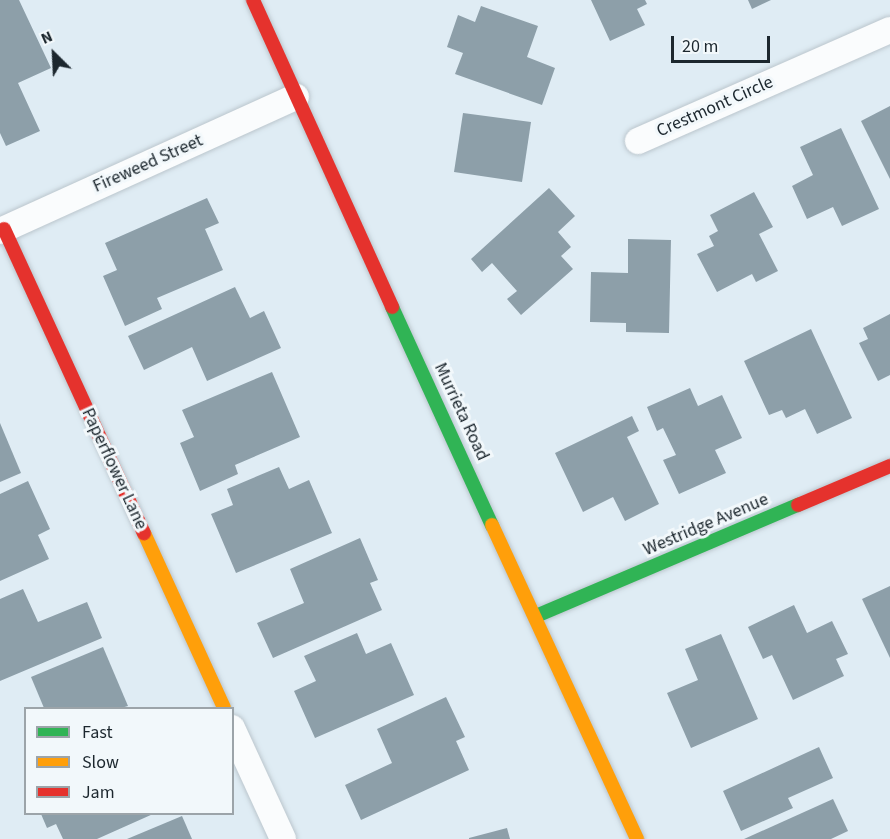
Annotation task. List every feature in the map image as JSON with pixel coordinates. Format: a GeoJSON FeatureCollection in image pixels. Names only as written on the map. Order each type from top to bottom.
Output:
{"type":"FeatureCollection","features":[{"type":"Feature","properties":{"kind":"main road","name":"Murrieta Road"},"geometry":{"type":"LineString","coordinates":[[254,0],[296,97],[637,839]]}},
{"type":"Feature","properties":{"kind":"main road","name":"Paperflower Lane"},"geometry":{"type":"LineString","coordinates":[[2,230],[224,707]]}},
{"type":"Feature","properties":{"kind":"main road","name":"Westridge Avenue"},"geometry":{"type":"LineString","coordinates":[[536,616],[890,466]]}},
{"type":"Feature","properties":{"kind":"street","name":"Crestmont Circle"},"geometry":{"type":"LineString","coordinates":[[638,141],[890,30]]}},
{"type":"Feature","properties":{"kind":"street","name":"Fireweed Street"},"geometry":{"type":"LineString","coordinates":[[2,230],[296,97]]}},
{"type":"Feature","properties":{"kind":"street"},"geometry":{"type":"LineString","coordinates":[[234,732],[283,839]]}},
{"type":"Feature","properties":{"kind":"building"},"geometry":{"type":"Polygon","coordinates":[[[0,0],[19,0],[51,68],[18,83],[40,131],[6,146],[0,133],[0,0]]]}},
{"type":"Feature","properties":{"kind":"building"},"geometry":{"type":"Polygon","coordinates":[[[591,0],[645,0],[647,4],[637,9],[645,25],[610,41],[591,0]]]}},
{"type":"Feature","properties":{"kind":"building"},"geometry":{"type":"Polygon","coordinates":[[[748,0],[771,0],[752,9],[748,0]]]}},
{"type":"Feature","properties":{"kind":"building"},"geometry":{"type":"Polygon","coordinates":[[[481,6],[538,26],[527,57],[555,68],[542,105],[455,74],[463,53],[447,47],[458,15],[475,22],[481,6]]]}},
{"type":"Feature","properties":{"kind":"building"},"geometry":{"type":"Polygon","coordinates":[[[890,106],[890,179],[861,121],[890,106]]]}},
{"type":"Feature","properties":{"kind":"building"},"geometry":{"type":"Polygon","coordinates":[[[463,113],[531,122],[522,182],[454,172],[463,113]]]}},
{"type":"Feature","properties":{"kind":"building"},"geometry":{"type":"Polygon","coordinates":[[[841,128],[879,209],[842,226],[833,207],[807,219],[792,186],[813,175],[800,147],[841,128]]]}},
{"type":"Feature","properties":{"kind":"building"},"geometry":{"type":"Polygon","coordinates":[[[549,188],[575,216],[558,232],[571,247],[561,256],[573,269],[521,315],[507,299],[517,291],[492,263],[482,272],[471,259],[549,188]]]}},
{"type":"Feature","properties":{"kind":"building"},"geometry":{"type":"Polygon","coordinates":[[[754,192],[773,227],[759,234],[778,271],[756,282],[752,274],[717,292],[697,254],[714,246],[709,236],[718,231],[710,215],[754,192]]]}},
{"type":"Feature","properties":{"kind":"building"},"geometry":{"type":"Polygon","coordinates":[[[207,198],[219,223],[205,229],[223,270],[157,298],[162,309],[125,326],[103,276],[117,270],[105,243],[207,198]]]}},
{"type":"Feature","properties":{"kind":"building"},"geometry":{"type":"Polygon","coordinates":[[[628,239],[671,240],[669,333],[626,332],[626,323],[590,322],[591,272],[628,273],[628,239]]]}},
{"type":"Feature","properties":{"kind":"building"},"geometry":{"type":"Polygon","coordinates":[[[235,287],[250,318],[264,311],[281,348],[207,381],[192,347],[144,370],[128,336],[235,287]]]}},
{"type":"Feature","properties":{"kind":"building"},"geometry":{"type":"Polygon","coordinates":[[[890,314],[890,375],[878,381],[859,343],[868,339],[863,328],[890,314]]]}},
{"type":"Feature","properties":{"kind":"building"},"geometry":{"type":"Polygon","coordinates":[[[811,329],[852,418],[817,434],[805,409],[786,418],[782,410],[769,415],[744,361],[811,329]]]}},
{"type":"Feature","properties":{"kind":"building"},"geometry":{"type":"Polygon","coordinates":[[[272,372],[300,437],[235,465],[238,474],[200,491],[180,443],[194,437],[182,410],[272,372]]]}},
{"type":"Feature","properties":{"kind":"building"},"geometry":{"type":"Polygon","coordinates":[[[690,388],[698,406],[722,395],[742,438],[715,450],[726,473],[679,494],[663,460],[676,455],[663,428],[657,431],[647,407],[690,388]]]}},
{"type":"Feature","properties":{"kind":"building"},"geometry":{"type":"Polygon","coordinates":[[[632,416],[639,431],[627,437],[659,504],[625,521],[613,497],[583,512],[555,453],[632,416]]]}},
{"type":"Feature","properties":{"kind":"building"},"geometry":{"type":"Polygon","coordinates":[[[0,423],[21,473],[0,482],[0,423]]]}},
{"type":"Feature","properties":{"kind":"building"},"geometry":{"type":"Polygon","coordinates":[[[279,467],[289,489],[309,480],[332,533],[236,573],[211,514],[233,505],[227,489],[279,467]]]}},
{"type":"Feature","properties":{"kind":"building"},"geometry":{"type":"Polygon","coordinates":[[[28,481],[50,529],[38,535],[49,559],[0,581],[0,494],[28,481]]]}},
{"type":"Feature","properties":{"kind":"building"},"geometry":{"type":"Polygon","coordinates":[[[360,538],[378,580],[370,583],[382,610],[273,658],[257,623],[304,603],[290,569],[360,538]]]}},
{"type":"Feature","properties":{"kind":"building"},"geometry":{"type":"Polygon","coordinates":[[[890,586],[890,658],[862,599],[890,586]]]}},
{"type":"Feature","properties":{"kind":"building"},"geometry":{"type":"Polygon","coordinates":[[[23,589],[38,622],[87,602],[102,638],[0,681],[0,599],[23,589]]]}},
{"type":"Feature","properties":{"kind":"building"},"geometry":{"type":"Polygon","coordinates":[[[794,605],[807,633],[832,621],[848,654],[836,659],[844,676],[793,700],[772,655],[763,659],[748,627],[794,605]]]}},
{"type":"Feature","properties":{"kind":"building"},"geometry":{"type":"Polygon","coordinates":[[[357,633],[366,654],[391,643],[414,695],[315,738],[294,691],[316,681],[304,656],[357,633]]]}},
{"type":"Feature","properties":{"kind":"building"},"geometry":{"type":"Polygon","coordinates":[[[721,634],[758,719],[691,748],[667,693],[698,680],[685,649],[721,634]]]}},
{"type":"Feature","properties":{"kind":"building"},"geometry":{"type":"Polygon","coordinates":[[[103,647],[128,706],[44,707],[31,677],[103,647]]]}},
{"type":"Feature","properties":{"kind":"building"},"geometry":{"type":"Polygon","coordinates":[[[446,697],[465,737],[456,741],[469,770],[361,820],[345,785],[392,763],[377,729],[446,697]]]}},
{"type":"Feature","properties":{"kind":"building"},"geometry":{"type":"Polygon","coordinates":[[[819,747],[833,778],[788,798],[793,808],[741,831],[723,791],[819,747]]]}},
{"type":"Feature","properties":{"kind":"building"},"geometry":{"type":"Polygon","coordinates":[[[833,799],[848,831],[831,839],[744,839],[833,799]]]}},
{"type":"Feature","properties":{"kind":"building"},"geometry":{"type":"Polygon","coordinates":[[[41,815],[151,815],[97,839],[63,839],[56,824],[47,828],[41,815]]]}},
{"type":"Feature","properties":{"kind":"building"},"geometry":{"type":"Polygon","coordinates":[[[182,816],[192,839],[127,839],[182,816]]]}},
{"type":"Feature","properties":{"kind":"building"},"geometry":{"type":"Polygon","coordinates":[[[507,828],[510,839],[469,839],[469,838],[507,828]]]}},
{"type":"Feature","properties":{"kind":"traffic: fast"},"geometry":{"type":"LineString","coordinates":[[392,307],[492,525]]}},
{"type":"Feature","properties":{"kind":"traffic: fast"},"geometry":{"type":"LineString","coordinates":[[536,616],[798,505]]}},
{"type":"Feature","properties":{"kind":"traffic: slow"},"geometry":{"type":"LineString","coordinates":[[492,525],[637,839]]}},
{"type":"Feature","properties":{"kind":"traffic: slow"},"geometry":{"type":"LineString","coordinates":[[144,533],[224,707]]}},
{"type":"Feature","properties":{"kind":"traffic: jam"},"geometry":{"type":"LineString","coordinates":[[253,0],[392,307]]}},
{"type":"Feature","properties":{"kind":"traffic: jam"},"geometry":{"type":"LineString","coordinates":[[4,229],[144,533]]}},
{"type":"Feature","properties":{"kind":"traffic: jam"},"geometry":{"type":"LineString","coordinates":[[798,505],[890,466]]}}]}
